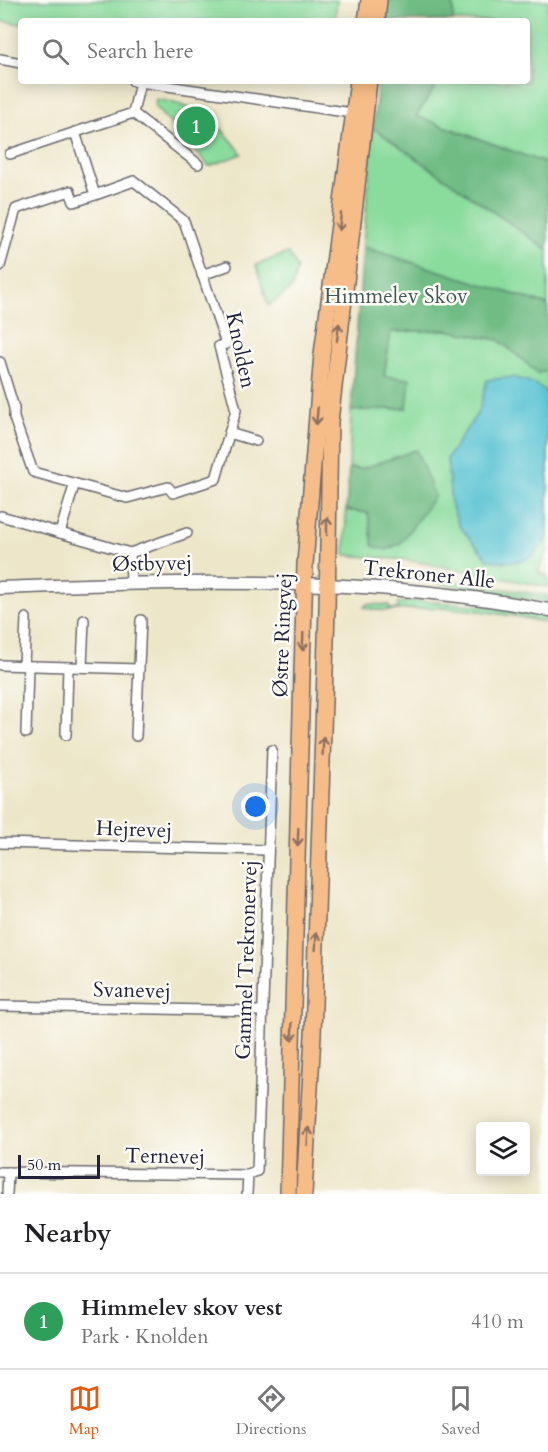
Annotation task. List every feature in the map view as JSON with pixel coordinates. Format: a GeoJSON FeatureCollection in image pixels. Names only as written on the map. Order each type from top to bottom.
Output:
{"type":"FeatureCollection","features":[{"type":"Feature","properties":{"kind":"main road"},"geometry":{"type":"LineString","coordinates":[[366,18],[369,0]]}},
{"type":"Feature","properties":{"kind":"main road"},"geometry":{"type":"LineString","coordinates":[[377,18],[379,0]]}},
{"type":"Feature","properties":{"kind":"main road","name":"Østre Ringvej"},"geometry":{"type":"LineString","coordinates":[[304,1194],[314,1024],[330,422],[359,114],[358,84]]}},
{"type":"Feature","properties":{"kind":"main road","name":"Østre Ringvej"},"geometry":{"type":"LineString","coordinates":[[288,1194],[304,584],[322,354],[359,114],[368,84]]}},
{"type":"Feature","properties":{"kind":"street"},"geometry":{"type":"LineString","coordinates":[[0,59],[18,62]]}},
{"type":"Feature","properties":{"kind":"street"},"geometry":{"type":"LineString","coordinates":[[133,113],[136,84]]}},
{"type":"Feature","properties":{"kind":"street"},"geometry":{"type":"LineString","coordinates":[[150,84],[359,114]]}},
{"type":"Feature","properties":{"kind":"street"},"geometry":{"type":"LineString","coordinates":[[10,154],[133,113]]}},
{"type":"Feature","properties":{"kind":"street"},"geometry":{"type":"LineString","coordinates":[[133,113],[198,165]]}},
{"type":"Feature","properties":{"kind":"street"},"geometry":{"type":"LineString","coordinates":[[75,132],[95,195]]}},
{"type":"Feature","properties":{"kind":"street","name":"Knolden"},"geometry":{"type":"LineString","coordinates":[[0,266],[16,209],[70,192],[74,202],[134,181],[184,221],[226,344],[219,346],[236,410],[216,478],[173,493],[168,486],[127,498],[74,486],[33,472],[14,417],[14,408],[0,362]]}},
{"type":"Feature","properties":{"kind":"street"},"geometry":{"type":"LineString","coordinates":[[202,275],[228,266]]}},
{"type":"Feature","properties":{"kind":"street"},"geometry":{"type":"LineString","coordinates":[[229,433],[256,441]]}},
{"type":"Feature","properties":{"kind":"street"},"geometry":{"type":"LineString","coordinates":[[60,533],[74,486]]}},
{"type":"Feature","properties":{"kind":"street"},"geometry":{"type":"LineString","coordinates":[[1,516],[130,553],[187,533]]}},
{"type":"Feature","properties":{"kind":"street"},"geometry":{"type":"LineString","coordinates":[[130,553],[131,583]]}},
{"type":"Feature","properties":{"kind":"street","name":"Østbyvej"},"geometry":{"type":"LineString","coordinates":[[0,588],[131,583],[304,584]]}},
{"type":"Feature","properties":{"kind":"street","name":"Trekroner Alle"},"geometry":{"type":"LineString","coordinates":[[304,584],[427,591],[548,610]]}},
{"type":"Feature","properties":{"kind":"street"},"geometry":{"type":"LineString","coordinates":[[26,618],[26,733]]}},
{"type":"Feature","properties":{"kind":"street"},"geometry":{"type":"LineString","coordinates":[[82,667],[84,620]]}},
{"type":"Feature","properties":{"kind":"street"},"geometry":{"type":"LineString","coordinates":[[136,736],[141,620]]}},
{"type":"Feature","properties":{"kind":"street"},"geometry":{"type":"LineString","coordinates":[[0,665],[139,669]]}},
{"type":"Feature","properties":{"kind":"street"},"geometry":{"type":"LineString","coordinates":[[66,735],[68,667]]}},
{"type":"Feature","properties":{"kind":"street","name":"Gammel Trekronervej"},"geometry":{"type":"LineString","coordinates":[[247,1194],[252,1173],[262,1011],[272,750]]}},
{"type":"Feature","properties":{"kind":"street","name":"Hejrevej"},"geometry":{"type":"LineString","coordinates":[[0,843],[267,850]]}},
{"type":"Feature","properties":{"kind":"street","name":"Svanevej"},"geometry":{"type":"LineString","coordinates":[[0,1006],[262,1011]]}},
{"type":"Feature","properties":{"kind":"street"},"geometry":{"type":"LineString","coordinates":[[4,1172],[7,1194]]}},
{"type":"Feature","properties":{"kind":"street","name":"Ternevej"},"geometry":{"type":"LineString","coordinates":[[4,1172],[252,1173]]}},
{"type":"Feature","properties":{"kind":"green space"},"geometry":{"type":"Polygon","coordinates":[[[0,0],[337,0],[335,18],[18,18],[18,24],[0,21],[0,0]]]}},
{"type":"Feature","properties":{"kind":"green space"},"geometry":{"type":"Polygon","coordinates":[[[388,0],[453,0],[453,18],[385,18],[388,0]]]}},
{"type":"Feature","properties":{"kind":"green space"},"geometry":{"type":"Polygon","coordinates":[[[453,0],[548,0],[548,164],[416,116],[437,84],[530,84],[530,18],[453,18],[453,0]]]}},
{"type":"Feature","properties":{"kind":"green space"},"geometry":{"type":"Polygon","coordinates":[[[378,84],[437,84],[416,116],[548,164],[548,250],[373,128],[378,84]]]}},
{"type":"Feature","properties":{"kind":"green space"},"geometry":{"type":"Polygon","coordinates":[[[156,99],[184,106],[205,116],[224,131],[242,154],[209,166],[155,107],[156,99]]]}},
{"type":"Feature","properties":{"kind":"green space"},"geometry":{"type":"Polygon","coordinates":[[[373,128],[548,250],[548,305],[363,247],[373,128]]]}},
{"type":"Feature","properties":{"kind":"green space","name":"Himmelev Skov"},"geometry":{"type":"Polygon","coordinates":[[[363,247],[548,305],[548,371],[538,373],[499,340],[447,330],[391,332],[384,376],[410,379],[407,408],[351,411],[363,247]]]}},
{"type":"Feature","properties":{"kind":"green space"},"geometry":{"type":"Polygon","coordinates":[[[288,253],[297,268],[292,288],[268,306],[256,265],[288,253]]]}},
{"type":"Feature","properties":{"kind":"green space"},"geometry":{"type":"Polygon","coordinates":[[[447,330],[499,340],[538,373],[548,371],[548,550],[538,572],[548,576],[548,587],[408,560],[345,555],[346,510],[368,513],[373,545],[416,451],[361,469],[349,468],[351,411],[407,408],[384,376],[391,332],[447,330]]]}},
{"type":"Feature","properties":{"kind":"green space"},"geometry":{"type":"Polygon","coordinates":[[[416,450],[435,496],[400,544],[386,550],[373,546],[368,513],[346,510],[349,468],[361,469],[416,450]]]}},
{"type":"Feature","properties":{"kind":"green space"},"geometry":{"type":"Polygon","coordinates":[[[416,575],[548,596],[548,602],[439,583],[416,575]]]}},
{"type":"Feature","properties":{"kind":"green space"},"geometry":{"type":"Polygon","coordinates":[[[418,601],[467,604],[516,611],[548,617],[548,623],[465,610],[429,608],[381,610],[364,607],[367,604],[389,605],[389,609],[398,609],[398,603],[418,601]]]}},
{"type":"Feature","properties":{"kind":"water"},"geometry":{"type":"Polygon","coordinates":[[[514,377],[535,384],[548,393],[548,536],[530,557],[517,562],[509,562],[489,560],[459,526],[451,504],[447,458],[479,411],[487,380],[514,377]]]}},
{"type":"Feature","properties":{"kind":"place","name":"Himmelev skov vest"},"geometry":{"type":"Point","coordinates":[196,126]}}]}
